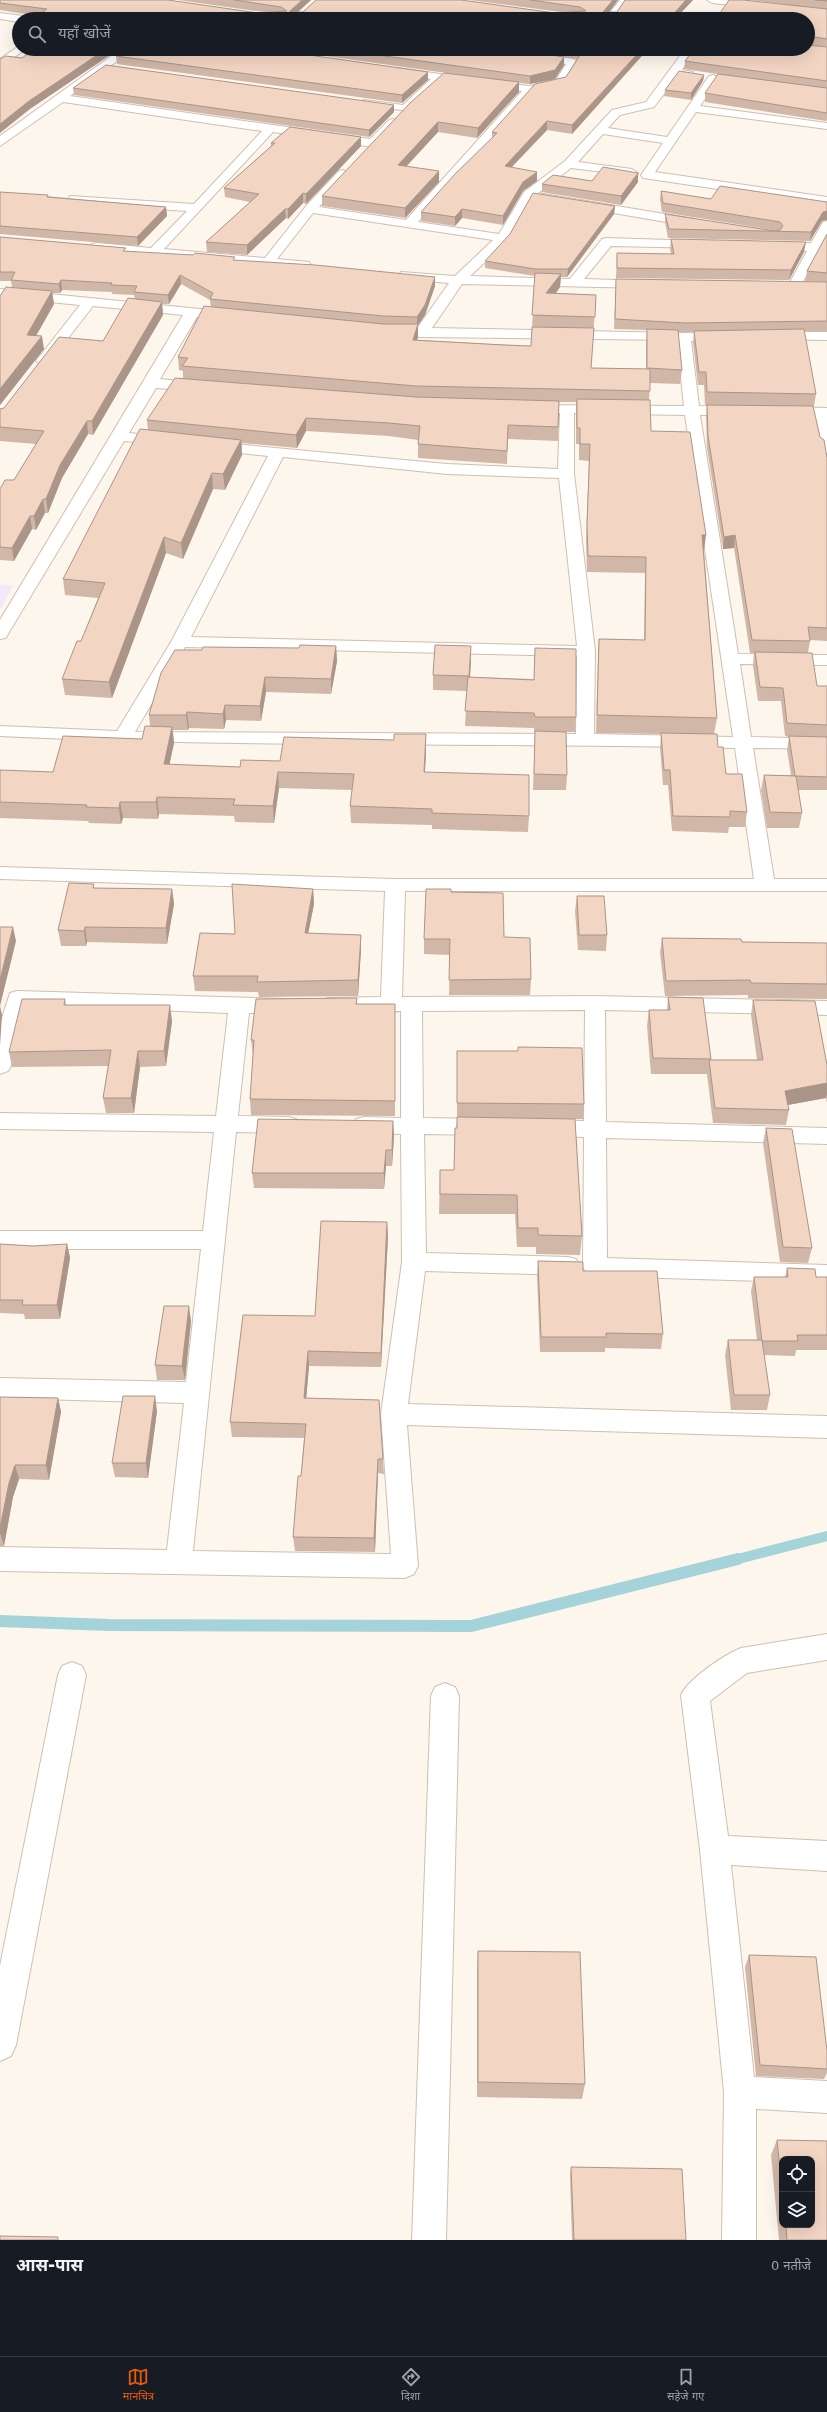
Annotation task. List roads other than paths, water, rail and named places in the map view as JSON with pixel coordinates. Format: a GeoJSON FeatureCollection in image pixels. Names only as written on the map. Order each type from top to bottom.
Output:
{"type":"FeatureCollection","features":[{"type":"Feature","properties":{"kind":"street"},"geometry":{"type":"LineString","coordinates":[[615,12],[625,0]]}},
{"type":"Feature","properties":{"kind":"street"},"geometry":{"type":"LineString","coordinates":[[712,0],[766,6]]}},
{"type":"Feature","properties":{"kind":"street"},"geometry":{"type":"LineString","coordinates":[[0,15],[12,5]]}},
{"type":"Feature","properties":{"kind":"street"},"geometry":{"type":"LineString","coordinates":[[0,15],[12,17]]}},
{"type":"Feature","properties":{"kind":"street"},"geometry":{"type":"LineString","coordinates":[[0,64],[12,55]]}},
{"type":"Feature","properties":{"kind":"street"},"geometry":{"type":"LineString","coordinates":[[0,142],[119,56]]}},
{"type":"Feature","properties":{"kind":"street"},"geometry":{"type":"LineString","coordinates":[[533,56],[573,62]]}},
{"type":"Feature","properties":{"kind":"street"},"geometry":{"type":"LineString","coordinates":[[478,82],[530,89],[560,82],[573,62],[579,56]]}},
{"type":"Feature","properties":{"kind":"street"},"geometry":{"type":"LineString","coordinates":[[421,332],[458,280],[503,238],[528,195],[569,164],[616,112],[650,105],[685,56]]}},
{"type":"Feature","properties":{"kind":"street"},"geometry":{"type":"LineString","coordinates":[[104,67],[120,69]]}},
{"type":"Feature","properties":{"kind":"street"},"geometry":{"type":"LineString","coordinates":[[387,70],[455,79]]}},
{"type":"Feature","properties":{"kind":"street"},"geometry":{"type":"LineString","coordinates":[[675,72],[728,80]]}},
{"type":"Feature","properties":{"kind":"street"},"geometry":{"type":"LineString","coordinates":[[362,154],[440,77]]}},
{"type":"Feature","properties":{"kind":"street"},"geometry":{"type":"LineString","coordinates":[[647,175],[713,78]]}},
{"type":"Feature","properties":{"kind":"street"},"geometry":{"type":"LineString","coordinates":[[409,224],[530,89]]}},
{"type":"Feature","properties":{"kind":"street"},"geometry":{"type":"LineString","coordinates":[[59,98],[372,143]]}},
{"type":"Feature","properties":{"kind":"street"},"geometry":{"type":"LineString","coordinates":[[352,101],[406,109]]}},
{"type":"Feature","properties":{"kind":"street"},"geometry":{"type":"LineString","coordinates":[[693,108],[827,126]]}},
{"type":"Feature","properties":{"kind":"street"},"geometry":{"type":"LineString","coordinates":[[155,251],[270,129]]}},
{"type":"Feature","properties":{"kind":"street"},"geometry":{"type":"LineString","coordinates":[[600,130],[671,141]]}},
{"type":"Feature","properties":{"kind":"street"},"geometry":{"type":"LineString","coordinates":[[569,164],[827,201]]}},
{"type":"Feature","properties":{"kind":"street"},"geometry":{"type":"LineString","coordinates":[[268,262],[310,209],[352,165]]}},
{"type":"Feature","properties":{"kind":"street"},"geometry":{"type":"LineString","coordinates":[[528,195],[708,224]]}},
{"type":"Feature","properties":{"kind":"street"},"geometry":{"type":"LineString","coordinates":[[63,199],[197,208]]}},
{"type":"Feature","properties":{"kind":"street"},"geometry":{"type":"LineString","coordinates":[[310,209],[503,238]]}},
{"type":"Feature","properties":{"kind":"street"},"geometry":{"type":"LineString","coordinates":[[574,283],[607,242],[621,211]]}},
{"type":"Feature","properties":{"kind":"street"},"geometry":{"type":"LineString","coordinates":[[755,286],[801,286],[817,244],[827,225]]}},
{"type":"Feature","properties":{"kind":"street"},"geometry":{"type":"LineString","coordinates":[[771,234],[817,244]]}},
{"type":"Feature","properties":{"kind":"street"},"geometry":{"type":"LineString","coordinates":[[607,242],[715,245]]}},
{"type":"Feature","properties":{"kind":"street"},"geometry":{"type":"LineString","coordinates":[[761,246],[817,244]]}},
{"type":"Feature","properties":{"kind":"street"},"geometry":{"type":"LineString","coordinates":[[85,246],[315,266]]}},
{"type":"Feature","properties":{"kind":"street"},"geometry":{"type":"LineString","coordinates":[[395,274],[458,280],[661,284]]}},
{"type":"Feature","properties":{"kind":"street"},"geometry":{"type":"LineString","coordinates":[[0,293],[245,318]]}},
{"type":"Feature","properties":{"kind":"street"},"geometry":{"type":"LineString","coordinates":[[34,373],[89,302]]}},
{"type":"Feature","properties":{"kind":"street"},"geometry":{"type":"LineString","coordinates":[[0,634],[188,322],[191,313]]}},
{"type":"Feature","properties":{"kind":"street"},"geometry":{"type":"LineString","coordinates":[[375,330],[684,338],[736,337]]}},
{"type":"Feature","properties":{"kind":"street"},"geometry":{"type":"LineString","coordinates":[[758,336],[827,336]]}},
{"type":"Feature","properties":{"kind":"street"},"geometry":{"type":"LineString","coordinates":[[684,338],[692,411],[765,886]]}},
{"type":"Feature","properties":{"kind":"street"},"geometry":{"type":"LineString","coordinates":[[151,383],[213,388]]}},
{"type":"Feature","properties":{"kind":"street"},"geometry":{"type":"LineString","coordinates":[[511,408],[755,411]]}},
{"type":"Feature","properties":{"kind":"street"},"geometry":{"type":"LineString","coordinates":[[567,409],[566,474],[586,651],[585,739]]}},
{"type":"Feature","properties":{"kind":"street"},"geometry":{"type":"LineString","coordinates":[[770,411],[822,412],[827,449]]}},
{"type":"Feature","properties":{"kind":"street"},"geometry":{"type":"LineString","coordinates":[[119,436],[182,443]]}},
{"type":"Feature","properties":{"kind":"street"},"geometry":{"type":"LineString","coordinates":[[198,445],[278,454],[447,469],[566,474]]}},
{"type":"Feature","properties":{"kind":"street"},"geometry":{"type":"LineString","coordinates":[[123,737],[180,642],[278,454]]}},
{"type":"Feature","properties":{"kind":"street"},"geometry":{"type":"LineString","coordinates":[[180,642],[586,651]]}},
{"type":"Feature","properties":{"kind":"street"},"geometry":{"type":"LineString","coordinates":[[731,659],[827,660]]}},
{"type":"Feature","properties":{"kind":"street"},"geometry":{"type":"LineString","coordinates":[[0,731],[123,737],[585,739],[827,744]]}},
{"type":"Feature","properties":{"kind":"street"},"geometry":{"type":"LineString","coordinates":[[0,873],[395,885],[827,885]]}},
{"type":"Feature","properties":{"kind":"street"},"geometry":{"type":"LineString","coordinates":[[0,1559],[405,1566],[394,1414],[414,1262],[412,1126],[401,1003],[395,885]]}},
{"type":"Feature","properties":{"kind":"street"},"geometry":{"type":"LineString","coordinates":[[0,1066],[8,998],[239,1006],[401,1003],[595,1003],[827,1008]]}},
{"type":"Feature","properties":{"kind":"street"},"geometry":{"type":"LineString","coordinates":[[595,1003],[595,1266]]}},
{"type":"Feature","properties":{"kind":"street"},"geometry":{"type":"LineString","coordinates":[[179,1562],[239,1006]]}},
{"type":"Feature","properties":{"kind":"street"},"geometry":{"type":"LineString","coordinates":[[0,1121],[311,1125]]}},
{"type":"Feature","properties":{"kind":"street"},"geometry":{"type":"LineString","coordinates":[[342,1125],[515,1127],[827,1136]]}},
{"type":"Feature","properties":{"kind":"street"},"geometry":{"type":"LineString","coordinates":[[0,1240],[213,1240]]}},
{"type":"Feature","properties":{"kind":"street"},"geometry":{"type":"LineString","coordinates":[[414,1262],[595,1266],[827,1274]]}},
{"type":"Feature","properties":{"kind":"street"},"geometry":{"type":"LineString","coordinates":[[0,1388],[198,1393]]}},
{"type":"Feature","properties":{"kind":"street"},"geometry":{"type":"LineString","coordinates":[[394,1414],[827,1427]]}},
{"type":"Feature","properties":{"kind":"street"},"geometry":{"type":"LineString","coordinates":[[739,2240],[740,2092],[715,1850],[695,1695],[741,1661],[827,1648]]}},
{"type":"Feature","properties":{"kind":"street"},"geometry":{"type":"LineString","coordinates":[[0,2045],[72,1675]]}},
{"type":"Feature","properties":{"kind":"street"},"geometry":{"type":"LineString","coordinates":[[429,2240],[445,1696]]}},
{"type":"Feature","properties":{"kind":"street"},"geometry":{"type":"LineString","coordinates":[[715,1850],[827,1856]]}},
{"type":"Feature","properties":{"kind":"street"},"geometry":{"type":"LineString","coordinates":[[740,2092],[827,2097]]}},
{"type":"Feature","properties":{"kind":"waterway"},"geometry":{"type":"LineString","coordinates":[[734,1560],[827,1536]]}},
{"type":"Feature","properties":{"kind":"waterway"},"geometry":{"type":"LineString","coordinates":[[0,1621],[109,1625],[471,1626],[738,1559]]}}]}
